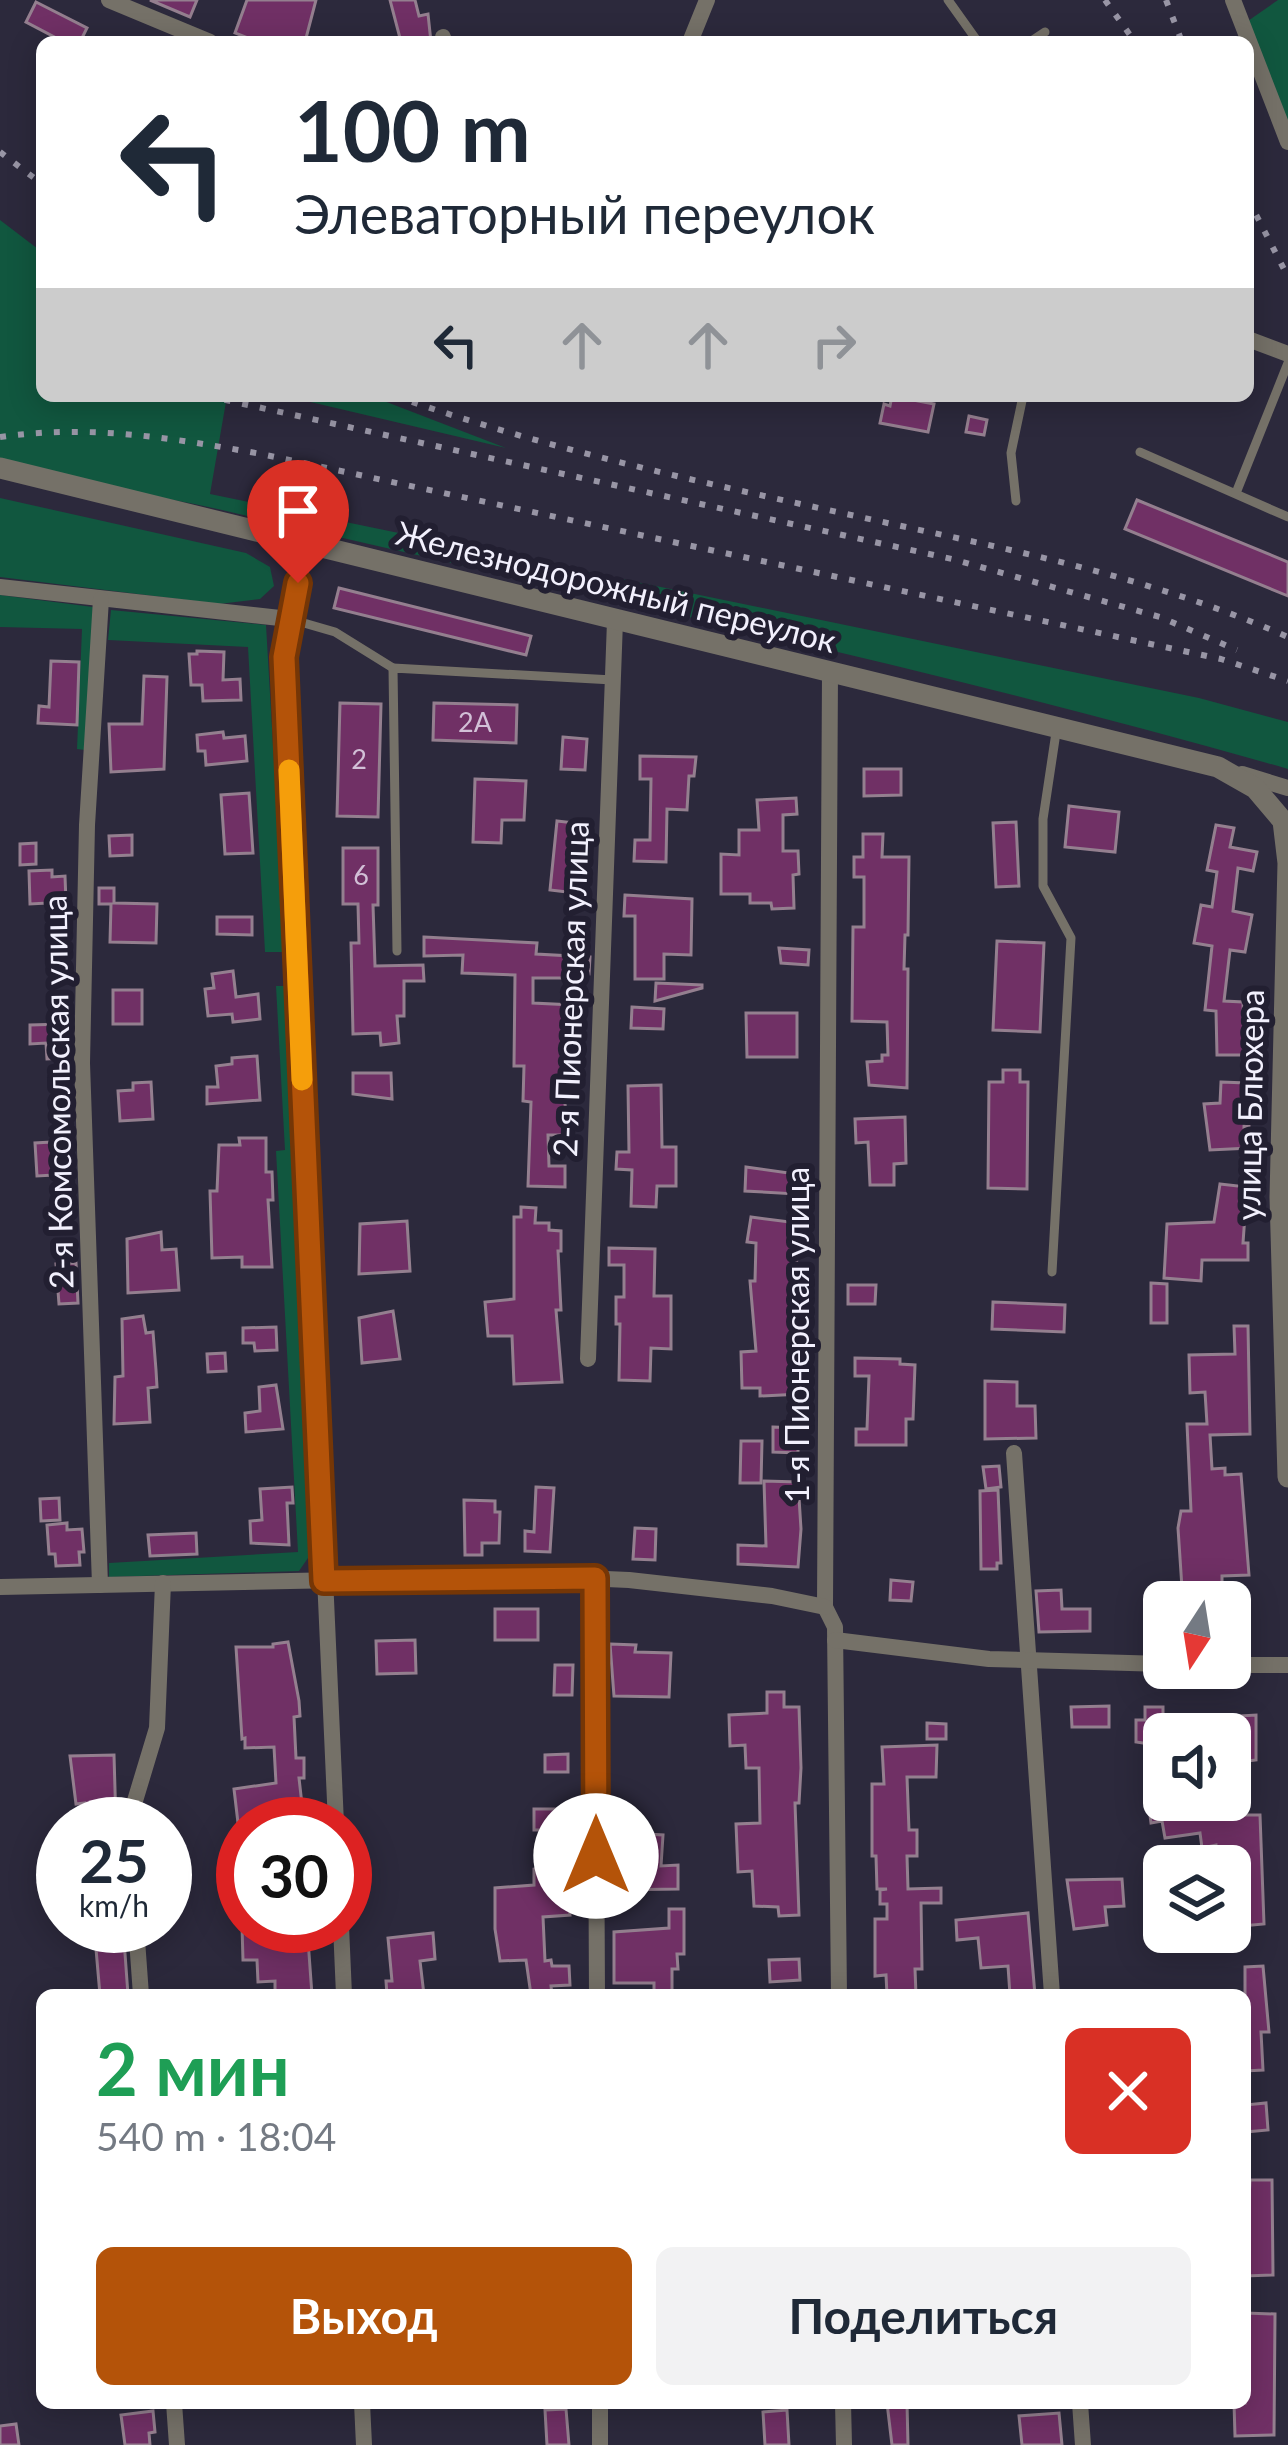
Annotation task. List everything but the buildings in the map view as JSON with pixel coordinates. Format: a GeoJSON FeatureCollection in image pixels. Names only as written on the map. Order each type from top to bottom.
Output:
{"type":"FeatureCollection","features":[{"type":"Feature","properties":{"kind":"street"},"geometry":{"type":"LineString","coordinates":[[109,0],[196,36]]}},
{"type":"Feature","properties":{"kind":"street"},"geometry":{"type":"LineString","coordinates":[[692,36],[707,0]]}},
{"type":"Feature","properties":{"kind":"street"},"geometry":{"type":"LineString","coordinates":[[1233,0],[1247,36]]}},
{"type":"Feature","properties":{"kind":"street"},"geometry":{"type":"LineString","coordinates":[[1254,54],[1288,142]]}},
{"type":"Feature","properties":{"kind":"street"},"geometry":{"type":"LineString","coordinates":[[1254,342],[1288,359]]}},
{"type":"Feature","properties":{"kind":"street","name":"Железнодорожный переулок"},"geometry":{"type":"LineString","coordinates":[[0,468],[1218,767]]}},
{"type":"Feature","properties":{"kind":"street"},"geometry":{"type":"LineString","coordinates":[[306,546],[284,657],[335,1797]]}},
{"type":"Feature","properties":{"kind":"street"},"geometry":{"type":"LineString","coordinates":[[0,587],[289,619]]}},
{"type":"Feature","properties":{"kind":"street","name":"2-я Комсомольская улица"},"geometry":{"type":"LineString","coordinates":[[100,1585],[82,1063],[87,825],[101,598]]}},
{"type":"Feature","properties":{"kind":"street","name":"2-я Пионерская улица"},"geometry":{"type":"LineString","coordinates":[[588,1359],[615,621]]}},
{"type":"Feature","properties":{"kind":"street","name":"1-я Пионерская улица"},"geometry":{"type":"LineString","coordinates":[[830,672],[825,1607],[835,1627],[838,1989]]}},
{"type":"Feature","properties":{"kind":"street"},"geometry":{"type":"LineString","coordinates":[[1218,767],[1288,788]]}},
{"type":"Feature","properties":{"kind":"street","name":"улица Блюхера"},"geometry":{"type":"LineString","coordinates":[[1218,767],[1255,788],[1286,820],[1280,1197],[1288,1477]]}},
{"type":"Feature","properties":{"kind":"street"},"geometry":{"type":"LineString","coordinates":[[1014,1453],[1052,1989]]}},
{"type":"Feature","properties":{"kind":"street"},"geometry":{"type":"LineString","coordinates":[[0,1587],[595,1578],[784,1597],[825,1607]]}},
{"type":"Feature","properties":{"kind":"street"},"geometry":{"type":"LineString","coordinates":[[595,1578],[597,1989]]}},
{"type":"Feature","properties":{"kind":"street"},"geometry":{"type":"LineString","coordinates":[[136,1797],[157,1728],[163,1582]]}},
{"type":"Feature","properties":{"kind":"street"},"geometry":{"type":"LineString","coordinates":[[835,1640],[1027,1661],[1143,1664]]}},
{"type":"Feature","properties":{"kind":"street"},"geometry":{"type":"LineString","coordinates":[[1251,1665],[1288,1665]]}},
{"type":"Feature","properties":{"kind":"street"},"geometry":{"type":"LineString","coordinates":[[138,1953],[141,1989]]}},
{"type":"Feature","properties":{"kind":"street"},"geometry":{"type":"LineString","coordinates":[[342,1953],[344,1989]]}},
{"type":"Feature","properties":{"kind":"street"},"geometry":{"type":"LineString","coordinates":[[174,2409],[177,2445]]}},
{"type":"Feature","properties":{"kind":"street"},"geometry":{"type":"LineString","coordinates":[[362,2409],[364,2445]]}},
{"type":"Feature","properties":{"kind":"street"},"geometry":{"type":"LineString","coordinates":[[600,2409],[600,2445]]}},
{"type":"Feature","properties":{"kind":"street"},"geometry":{"type":"LineString","coordinates":[[843,2409],[844,2445]]}},
{"type":"Feature","properties":{"kind":"street"},"geometry":{"type":"LineString","coordinates":[[1080,2409],[1083,2445]]}},
{"type":"Feature","properties":{"kind":"lane"},"geometry":{"type":"LineString","coordinates":[[948,0],[974,36]]}},
{"type":"Feature","properties":{"kind":"lane"},"geometry":{"type":"LineString","coordinates":[[1040,36],[1046,32]]}},
{"type":"Feature","properties":{"kind":"lane"},"geometry":{"type":"LineString","coordinates":[[1236,493],[1288,359]]}},
{"type":"Feature","properties":{"kind":"lane"},"geometry":{"type":"LineString","coordinates":[[1016,501],[1011,453],[1022,402]]}},
{"type":"Feature","properties":{"kind":"lane"},"geometry":{"type":"LineString","coordinates":[[1140,452],[1288,517]]}},
{"type":"Feature","properties":{"kind":"lane"},"geometry":{"type":"LineString","coordinates":[[289,619],[335,632],[393,668],[613,680]]}},
{"type":"Feature","properties":{"kind":"lane"},"geometry":{"type":"LineString","coordinates":[[393,668],[397,951]]}},
{"type":"Feature","properties":{"kind":"lane"},"geometry":{"type":"LineString","coordinates":[[1052,1272],[1071,938],[1043,886],[1042,819],[1057,726]]}},
{"type":"Feature","properties":{"kind":"green space"},"geometry":{"type":"Polygon","coordinates":[[[1278,0],[1288,0],[1288,122],[1254,36],[1245,23],[1278,0]]]}},
{"type":"Feature","properties":{"kind":"green space"},"geometry":{"type":"Polygon","coordinates":[[[0,220],[36,247],[36,402],[226,402],[210,494],[1199,698],[1288,722],[1288,769],[757,633],[222,510],[0,467],[0,220]]]}},
{"type":"Feature","properties":{"kind":"green space"},"geometry":{"type":"Polygon","coordinates":[[[310,402],[387,402],[506,448],[310,402]]]}},
{"type":"Feature","properties":{"kind":"green space"},"geometry":{"type":"Polygon","coordinates":[[[0,498],[246,553],[270,567],[274,586],[260,599],[219,604],[0,577],[0,498]]]}},
{"type":"Feature","properties":{"kind":"green space"},"geometry":{"type":"Polygon","coordinates":[[[0,595],[93,607],[85,750],[77,749],[82,629],[0,627],[0,595]]]}},
{"type":"Feature","properties":{"kind":"green space"},"geometry":{"type":"Polygon","coordinates":[[[111,610],[266,625],[285,952],[265,952],[248,647],[108,640],[111,610]]]}},
{"type":"Feature","properties":{"kind":"green space"},"geometry":{"type":"Polygon","coordinates":[[[276,986],[286,986],[310,1555],[299,1571],[109,1577],[109,1563],[298,1552],[276,1151],[285,1150],[276,986]]]}},
{"type":"Feature","properties":{"kind":"railway"},"geometry":{"type":"LineString","coordinates":[[1105,0],[1131,36]]}},
{"type":"Feature","properties":{"kind":"railway"},"geometry":{"type":"LineString","coordinates":[[1166,0],[1180,36]]}},
{"type":"Feature","properties":{"kind":"railway"},"geometry":{"type":"LineString","coordinates":[[0,152],[36,179]]}},
{"type":"Feature","properties":{"kind":"railway"},"geometry":{"type":"LineString","coordinates":[[1254,211],[1288,277]]}},
{"type":"Feature","properties":{"kind":"railway"},"geometry":{"type":"LineString","coordinates":[[234,402],[952,559],[1160,617],[1237,650]]}},
{"type":"Feature","properties":{"kind":"railway"},"geometry":{"type":"LineString","coordinates":[[413,402],[641,468],[1093,570],[1192,600],[1288,637]]}},
{"type":"Feature","properties":{"kind":"railway"},"geometry":{"type":"LineString","coordinates":[[0,437],[99,432],[261,454],[1221,659],[1288,681]]}},
{"type":"Feature","properties":{"kind":"slow traffic"},"geometry":{"type":"LineString","coordinates":[[289,770],[302,1080]]}},
{"type":"Feature","properties":{"kind":"route"},"geometry":{"type":"LineString","coordinates":[[298,583],[284,657],[324,1581],[595,1578],[596,1856]]}}]}
